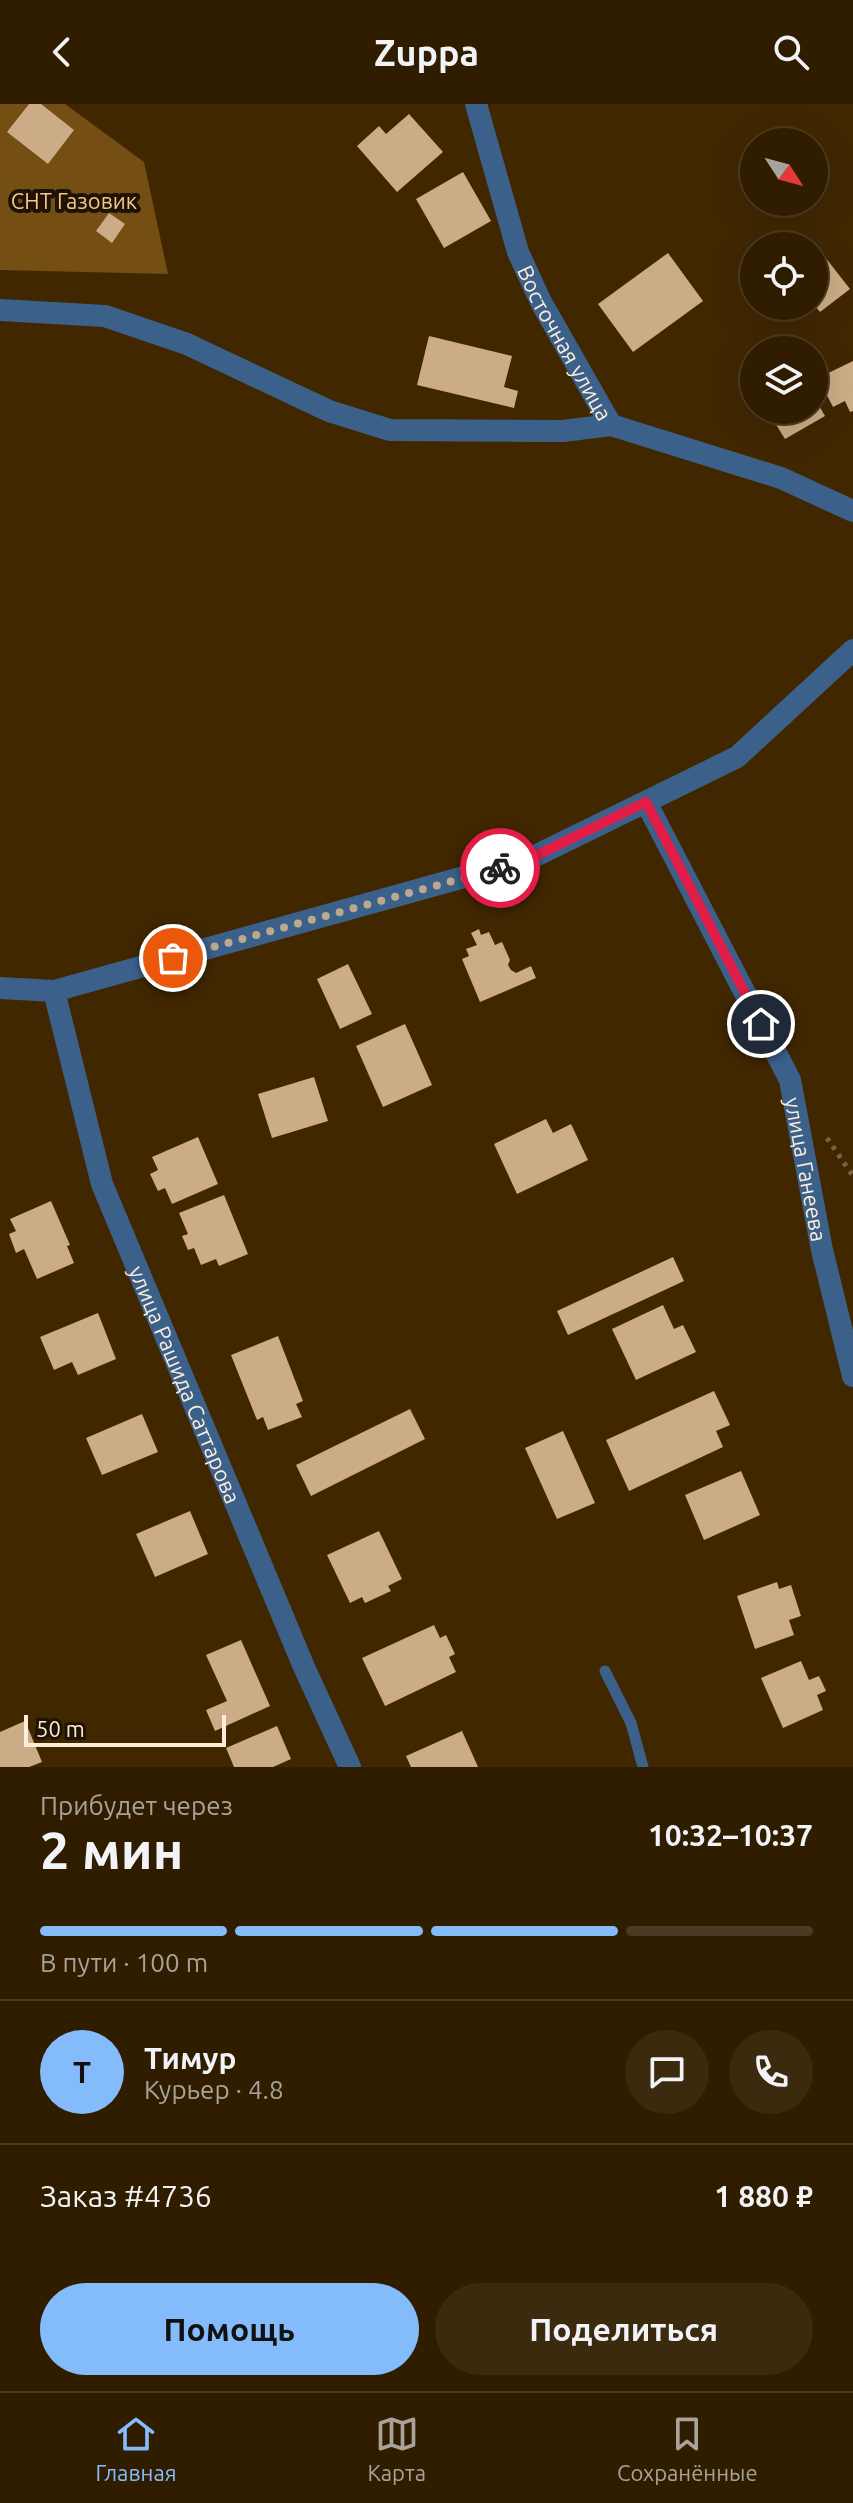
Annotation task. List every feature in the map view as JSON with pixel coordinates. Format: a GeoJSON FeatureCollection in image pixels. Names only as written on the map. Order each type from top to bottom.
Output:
{"type":"FeatureCollection","features":[{"type":"Feature","properties":{"kind":"street","name":"Восточная улица"},"geometry":{"type":"LineString","coordinates":[[476,104],[518,252],[541,302],[611,425],[781,478],[853,511]]}},
{"type":"Feature","properties":{"kind":"street"},"geometry":{"type":"LineString","coordinates":[[0,310],[105,316],[187,344],[329,411],[390,430],[563,431],[611,425]]}},
{"type":"Feature","properties":{"kind":"street"},"geometry":{"type":"LineString","coordinates":[[0,988],[54,991],[529,859],[737,757],[853,650]]}},
{"type":"Feature","properties":{"kind":"street","name":"улица Ганеева"},"geometry":{"type":"LineString","coordinates":[[646,802],[790,1080],[822,1250],[853,1376]]}},
{"type":"Feature","properties":{"kind":"street","name":"улица Рашида Саттарова"},"geometry":{"type":"LineString","coordinates":[[54,991],[102,1184],[304,1667],[350,1767]]}},
{"type":"Feature","properties":{"kind":"lane"},"geometry":{"type":"LineString","coordinates":[[605,1671],[631,1723],[643,1767]]}},
{"type":"Feature","properties":{"kind":"green space","name":"СНТ Газовик"},"geometry":{"type":"Polygon","coordinates":[[[0,104],[65,104],[144,162],[168,274],[0,270],[0,104]]]}},
{"type":"Feature","properties":{"kind":"building"},"geometry":{"type":"Polygon","coordinates":[[[29,104],[41,104],[74,130],[48,164],[7,132],[29,104]]]}},
{"type":"Feature","properties":{"kind":"building"},"geometry":{"type":"Polygon","coordinates":[[[409,114],[443,152],[397,192],[357,146],[379,126],[386,134],[409,114]]]}},
{"type":"Feature","properties":{"kind":"building"},"geometry":{"type":"Polygon","coordinates":[[[463,172],[491,221],[444,248],[416,199],[463,172]]]}},
{"type":"Feature","properties":{"kind":"building"},"geometry":{"type":"Polygon","coordinates":[[[109,213],[125,224],[112,243],[96,231],[109,213]]]}},
{"type":"Feature","properties":{"kind":"building"},"geometry":{"type":"Polygon","coordinates":[[[668,253],[703,301],[633,352],[598,304],[668,253]]]}},
{"type":"Feature","properties":{"kind":"building"},"geometry":{"type":"Polygon","coordinates":[[[828,261],[850,289],[828,306],[828,261]]]}},
{"type":"Feature","properties":{"kind":"building"},"geometry":{"type":"Polygon","coordinates":[[[429,336],[512,356],[504,387],[518,391],[514,408],[417,385],[429,336]]]}},
{"type":"Feature","properties":{"kind":"building"},"geometry":{"type":"Polygon","coordinates":[[[853,361],[853,411],[850,412],[845,401],[833,407],[828,397],[828,373],[853,361]]]}},
{"type":"Feature","properties":{"kind":"building"},"geometry":{"type":"Polygon","coordinates":[[[776,424],[811,424],[785,439],[776,424]]]}},
{"type":"Feature","properties":{"kind":"building"},"geometry":{"type":"Polygon","coordinates":[[[479,929],[481,935],[489,932],[495,945],[502,942],[511,970],[516,973],[531,966],[536,978],[480,1002],[462,959],[469,956],[466,949],[477,945],[471,933],[479,929]]]}},
{"type":"Feature","properties":{"kind":"building"},"geometry":{"type":"Polygon","coordinates":[[[348,964],[372,1014],[340,1029],[317,979],[348,964]]]}},
{"type":"Feature","properties":{"kind":"building"},"geometry":{"type":"Polygon","coordinates":[[[405,1024],[432,1085],[383,1107],[356,1046],[405,1024]]]}},
{"type":"Feature","properties":{"kind":"building"},"geometry":{"type":"Polygon","coordinates":[[[314,1077],[328,1121],[272,1138],[258,1094],[314,1077]]]}},
{"type":"Feature","properties":{"kind":"building"},"geometry":{"type":"Polygon","coordinates":[[[546,1119],[553,1133],[571,1124],[588,1160],[517,1194],[494,1144],[546,1119]]]}},
{"type":"Feature","properties":{"kind":"building"},"geometry":{"type":"Polygon","coordinates":[[[198,1137],[218,1184],[172,1204],[165,1188],[158,1191],[150,1174],[158,1170],[152,1157],[198,1137]]]}},
{"type":"Feature","properties":{"kind":"building"},"geometry":{"type":"Polygon","coordinates":[[[224,1195],[248,1254],[219,1266],[216,1259],[201,1265],[194,1248],[188,1250],[182,1236],[188,1234],[179,1213],[224,1195]]]}},
{"type":"Feature","properties":{"kind":"building"},"geometry":{"type":"Polygon","coordinates":[[[51,1201],[70,1245],[67,1246],[74,1263],[37,1279],[24,1249],[16,1253],[9,1234],[16,1231],[10,1219],[51,1201]]]}},
{"type":"Feature","properties":{"kind":"building"},"geometry":{"type":"Polygon","coordinates":[[[673,1257],[684,1281],[568,1335],[557,1311],[673,1257]]]}},
{"type":"Feature","properties":{"kind":"building"},"geometry":{"type":"Polygon","coordinates":[[[663,1305],[674,1329],[683,1325],[696,1352],[636,1380],[612,1329],[663,1305]]]}},
{"type":"Feature","properties":{"kind":"building"},"geometry":{"type":"Polygon","coordinates":[[[98,1313],[116,1359],[78,1375],[72,1362],[54,1370],[40,1337],[98,1313]]]}},
{"type":"Feature","properties":{"kind":"building"},"geometry":{"type":"Polygon","coordinates":[[[278,1336],[303,1401],[296,1404],[302,1417],[268,1430],[263,1417],[257,1420],[231,1355],[278,1336]]]}},
{"type":"Feature","properties":{"kind":"building"},"geometry":{"type":"Polygon","coordinates":[[[714,1391],[730,1425],[716,1431],[723,1447],[629,1491],[606,1440],[714,1391]]]}},
{"type":"Feature","properties":{"kind":"building"},"geometry":{"type":"Polygon","coordinates":[[[410,1409],[425,1439],[311,1496],[296,1465],[410,1409]]]}},
{"type":"Feature","properties":{"kind":"building"},"geometry":{"type":"Polygon","coordinates":[[[142,1414],[158,1452],[102,1475],[86,1438],[142,1414]]]}},
{"type":"Feature","properties":{"kind":"building"},"geometry":{"type":"Polygon","coordinates":[[[563,1431],[595,1503],[557,1519],[525,1448],[563,1431]]]}},
{"type":"Feature","properties":{"kind":"building"},"geometry":{"type":"Polygon","coordinates":[[[741,1471],[760,1515],[704,1540],[685,1495],[741,1471]]]}},
{"type":"Feature","properties":{"kind":"building"},"geometry":{"type":"Polygon","coordinates":[[[190,1511],[208,1554],[155,1577],[136,1534],[190,1511]]]}},
{"type":"Feature","properties":{"kind":"building"},"geometry":{"type":"Polygon","coordinates":[[[379,1531],[402,1579],[388,1586],[391,1591],[365,1603],[362,1597],[350,1603],[327,1555],[379,1531]]]}},
{"type":"Feature","properties":{"kind":"building"},"geometry":{"type":"Polygon","coordinates":[[[777,1582],[779,1589],[791,1585],[801,1616],[789,1620],[794,1635],[755,1649],[737,1596],[777,1582]]]}},
{"type":"Feature","properties":{"kind":"building"},"geometry":{"type":"Polygon","coordinates":[[[434,1625],[440,1638],[446,1635],[455,1654],[449,1657],[456,1672],[385,1706],[362,1658],[434,1625]]]}},
{"type":"Feature","properties":{"kind":"building"},"geometry":{"type":"Polygon","coordinates":[[[241,1640],[270,1706],[215,1731],[206,1710],[227,1701],[206,1655],[241,1640]]]}},
{"type":"Feature","properties":{"kind":"building"},"geometry":{"type":"Polygon","coordinates":[[[801,1661],[809,1680],[819,1676],[826,1691],[817,1695],[823,1710],[783,1728],[761,1678],[801,1661]]]}},
{"type":"Feature","properties":{"kind":"building"},"geometry":{"type":"Polygon","coordinates":[[[25,1721],[42,1762],[29,1767],[0,1767],[0,1732],[25,1721]]]}},
{"type":"Feature","properties":{"kind":"building"},"geometry":{"type":"Polygon","coordinates":[[[277,1726],[291,1759],[273,1767],[234,1767],[226,1748],[277,1726]]]}},
{"type":"Feature","properties":{"kind":"building"},"geometry":{"type":"Polygon","coordinates":[[[462,1731],[478,1767],[411,1767],[406,1756],[462,1731]]]}},
{"type":"Feature","properties":{"kind":"way so far"},"geometry":{"type":"LineString","coordinates":[[173,958],[500,868]]}},
{"type":"Feature","properties":{"kind":"route"},"geometry":{"type":"LineString","coordinates":[[500,868],[529,859],[646,802],[761,1024]]}}]}
